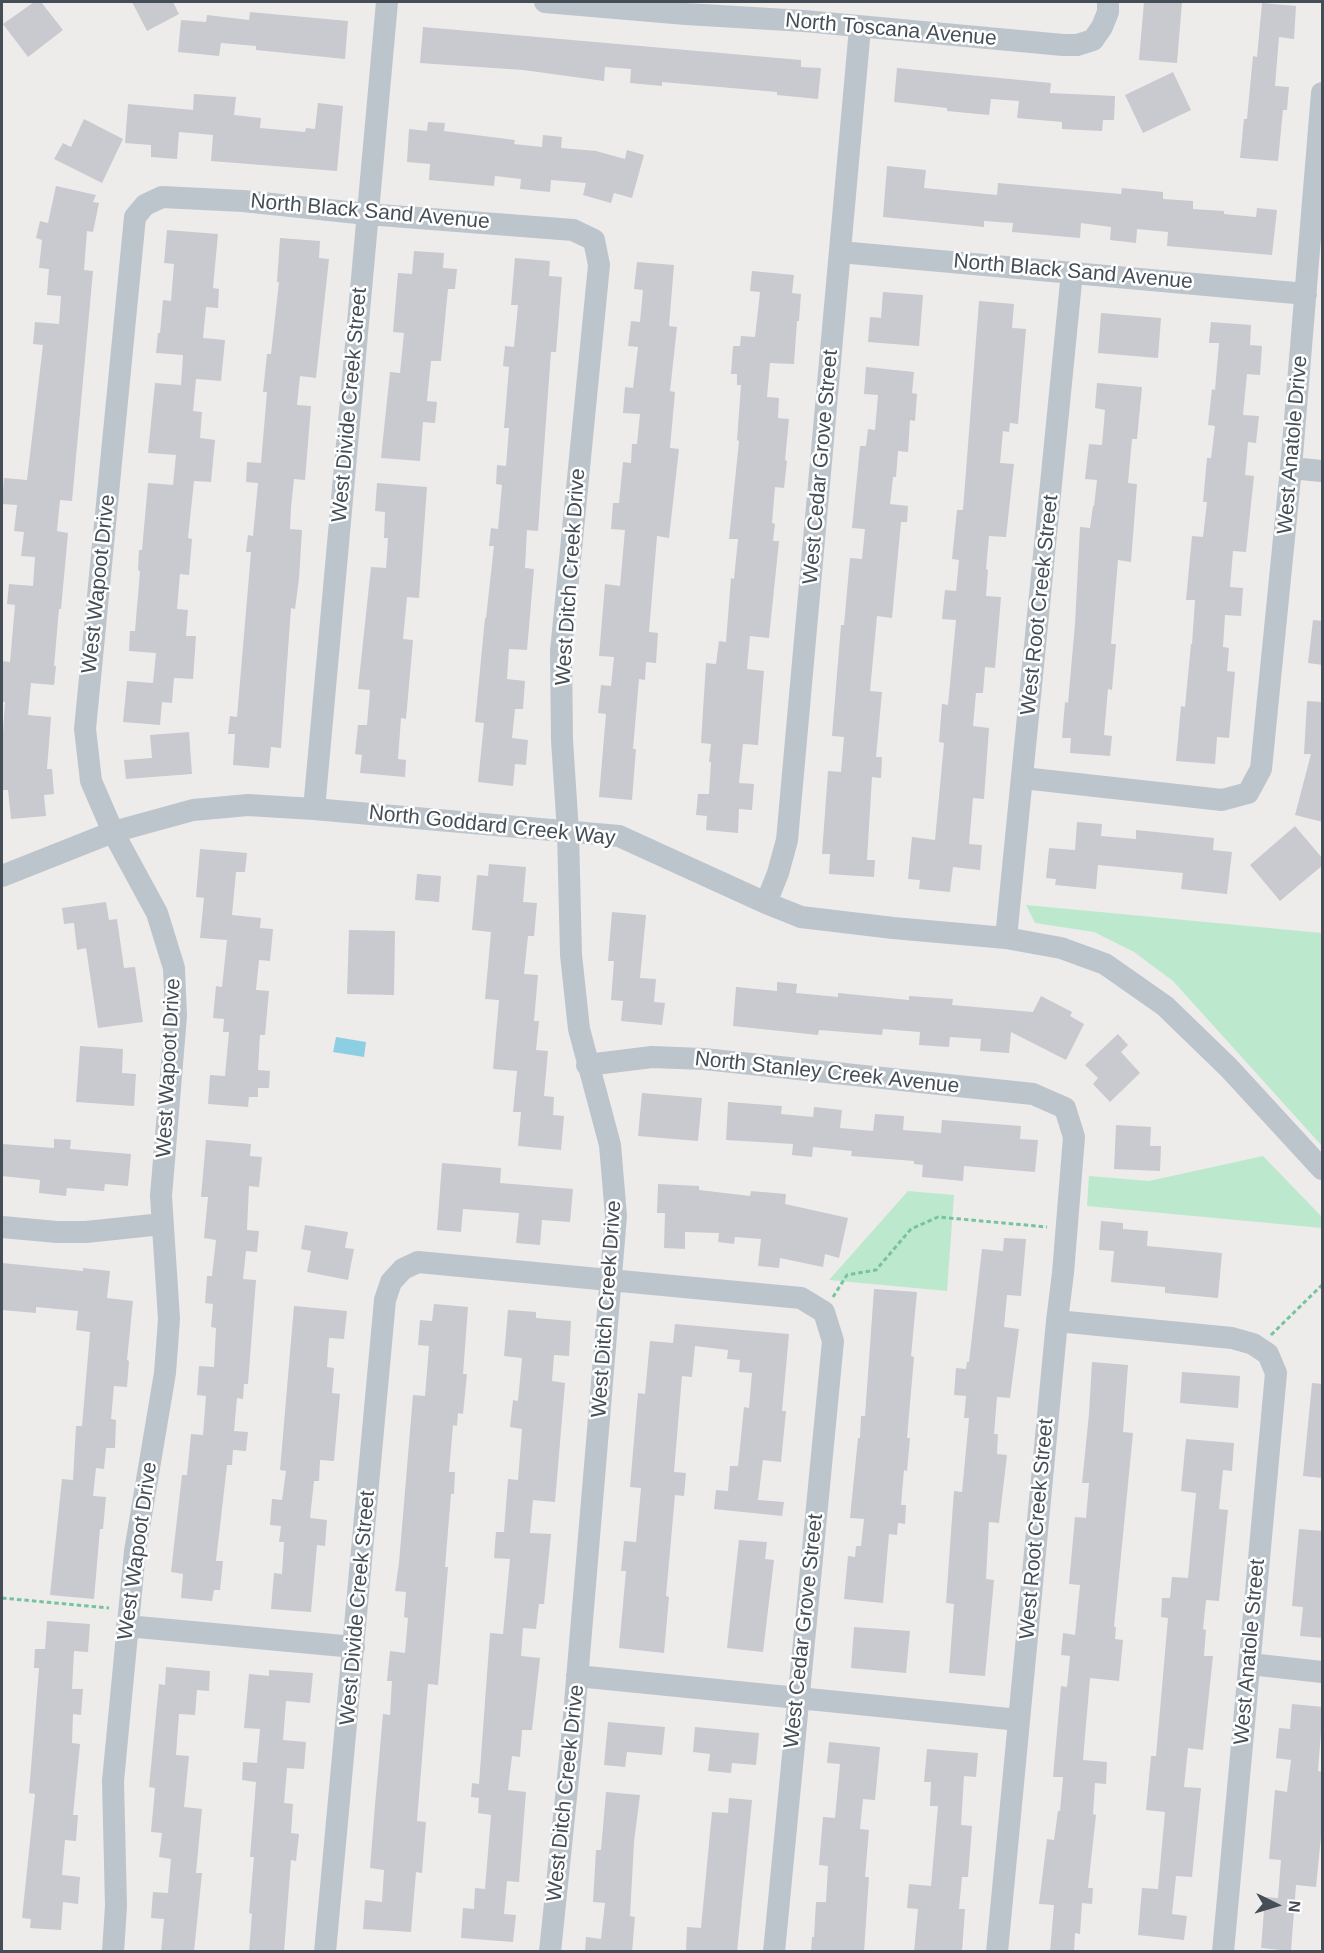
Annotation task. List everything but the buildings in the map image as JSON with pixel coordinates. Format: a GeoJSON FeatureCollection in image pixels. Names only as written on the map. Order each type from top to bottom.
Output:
{"type":"FeatureCollection","features":[{"type":"Feature","properties":{"kind":"street","name":"West Divide Creek Street"},"geometry":{"type":"LineString","coordinates":[[314,809],[387,2]]}},
{"type":"Feature","properties":{"kind":"street","name":"North Toscana Avenue"},"geometry":{"type":"LineString","coordinates":[[546,2],[804,21],[860,28],[1063,45],[1077,45],[1093,40],[1108,12],[1108,2]]}},
{"type":"Feature","properties":{"kind":"street","name":"West Cedar Grove Street"},"geometry":{"type":"LineString","coordinates":[[766,903],[778,873],[787,840],[860,28]]}},
{"type":"Feature","properties":{"kind":"street","name":"West Anatole Drive"},"geometry":{"type":"LineString","coordinates":[[1023,778],[1222,800],[1248,793],[1262,770],[1323,93]]}},
{"type":"Feature","properties":{"kind":"street","name":"North Black Sand Avenue"},"geometry":{"type":"LineString","coordinates":[[145,205],[162,197],[243,201],[367,214],[564,229],[573,230],[594,240]]}},
{"type":"Feature","properties":{"kind":"street","name":"West Wapoot Drive"},"geometry":{"type":"LineString","coordinates":[[113,1952],[116,1906],[113,1781],[135,1551],[165,1373],[169,1319],[161,1196],[176,1016],[174,968],[157,913],[113,832],[91,782],[85,729],[135,217],[145,205]]}},
{"type":"Feature","properties":{"kind":"street","name":"West Ditch Creek Drive"},"geometry":{"type":"LineString","coordinates":[[550,1952],[577,1676],[616,1216],[610,1145],[579,1029],[571,955],[568,832],[562,740],[561,651],[599,265],[594,240]]}},
{"type":"Feature","properties":{"kind":"street","name":"North Black Sand Avenue"},"geometry":{"type":"LineString","coordinates":[[840,252],[1306,294]]}},
{"type":"Feature","properties":{"kind":"street","name":"West Root Creek Street"},"geometry":{"type":"LineString","coordinates":[[1006,938],[1072,272]]}},
{"type":"Feature","properties":{"kind":"street"},"geometry":{"type":"LineString","coordinates":[[1291,468],[1323,471]]}},
{"type":"Feature","properties":{"kind":"street","name":"North Goddard Creek Way"},"geometry":{"type":"LineString","coordinates":[[2,876],[113,832],[193,810],[248,805],[619,836],[801,917],[1006,938],[1061,948],[1105,964],[1165,1006],[1230,1068],[1323,1169]]}},
{"type":"Feature","properties":{"kind":"street","name":"North Stanley Creek Avenue"},"geometry":{"type":"LineString","coordinates":[[587,1065],[652,1057],[704,1059],[1033,1094],[1065,1108]]}},
{"type":"Feature","properties":{"kind":"street","name":"West Root Creek Street"},"geometry":{"type":"LineString","coordinates":[[997,1952],[1057,1320],[1064,1273],[1074,1137],[1065,1108]]}},
{"type":"Feature","properties":{"kind":"street"},"geometry":{"type":"LineString","coordinates":[[2,1227],[86,1232],[162,1224]]}},
{"type":"Feature","properties":{"kind":"street","name":"West Divide Creek Street"},"geometry":{"type":"LineString","coordinates":[[325,1952],[386,1300],[391,1282],[403,1269],[418,1262],[612,1280]]}},
{"type":"Feature","properties":{"kind":"street"},"geometry":{"type":"LineString","coordinates":[[612,1280],[801,1298],[824,1312]]}},
{"type":"Feature","properties":{"kind":"street","name":"West Cedar Grove Street"},"geometry":{"type":"LineString","coordinates":[[774,1952],[833,1341],[824,1312]]}},
{"type":"Feature","properties":{"kind":"street"},"geometry":{"type":"LineString","coordinates":[[1057,1320],[1232,1338],[1253,1344],[1268,1354]]}},
{"type":"Feature","properties":{"kind":"street","name":"West Anatole Street"},"geometry":{"type":"LineString","coordinates":[[1223,1952],[1276,1372],[1268,1354]]}},
{"type":"Feature","properties":{"kind":"street"},"geometry":{"type":"LineString","coordinates":[[128,1618],[354,1647]]}},
{"type":"Feature","properties":{"kind":"street"},"geometry":{"type":"LineString","coordinates":[[1250,1664],[1323,1672]]}},
{"type":"Feature","properties":{"kind":"street"},"geometry":{"type":"LineString","coordinates":[[577,1676],[1019,1720]]}},
{"type":"Feature","properties":{"kind":"path"},"geometry":{"type":"LineString","coordinates":[[824,1312],[847,1275],[876,1270],[911,1229],[938,1217],[1067,1228]]}},
{"type":"Feature","properties":{"kind":"path"},"geometry":{"type":"LineString","coordinates":[[1268,1354],[1272,1333],[1323,1285]]}},
{"type":"Feature","properties":{"kind":"path"},"geometry":{"type":"LineString","coordinates":[[2,1598],[128,1618]]}},
{"type":"Feature","properties":{"kind":"green space"},"geometry":{"type":"Polygon","coordinates":[[[1026,905],[1322,933],[1322,1146],[1173,981],[1134,952],[1094,932],[1035,923],[1026,905]]]}},
{"type":"Feature","properties":{"kind":"green space"},"geometry":{"type":"Polygon","coordinates":[[[1263,1156],[1322,1217],[1322,1228],[1087,1206],[1089,1176],[1149,1181],[1263,1156]]]}},
{"type":"Feature","properties":{"kind":"green space"},"geometry":{"type":"Polygon","coordinates":[[[908,1191],[954,1195],[947,1291],[829,1280],[908,1191]]]}},
{"type":"Feature","properties":{"kind":"water"},"geometry":{"type":"Polygon","coordinates":[[[336,1037],[366,1042],[364,1057],[333,1052],[336,1037]]]}}]}
